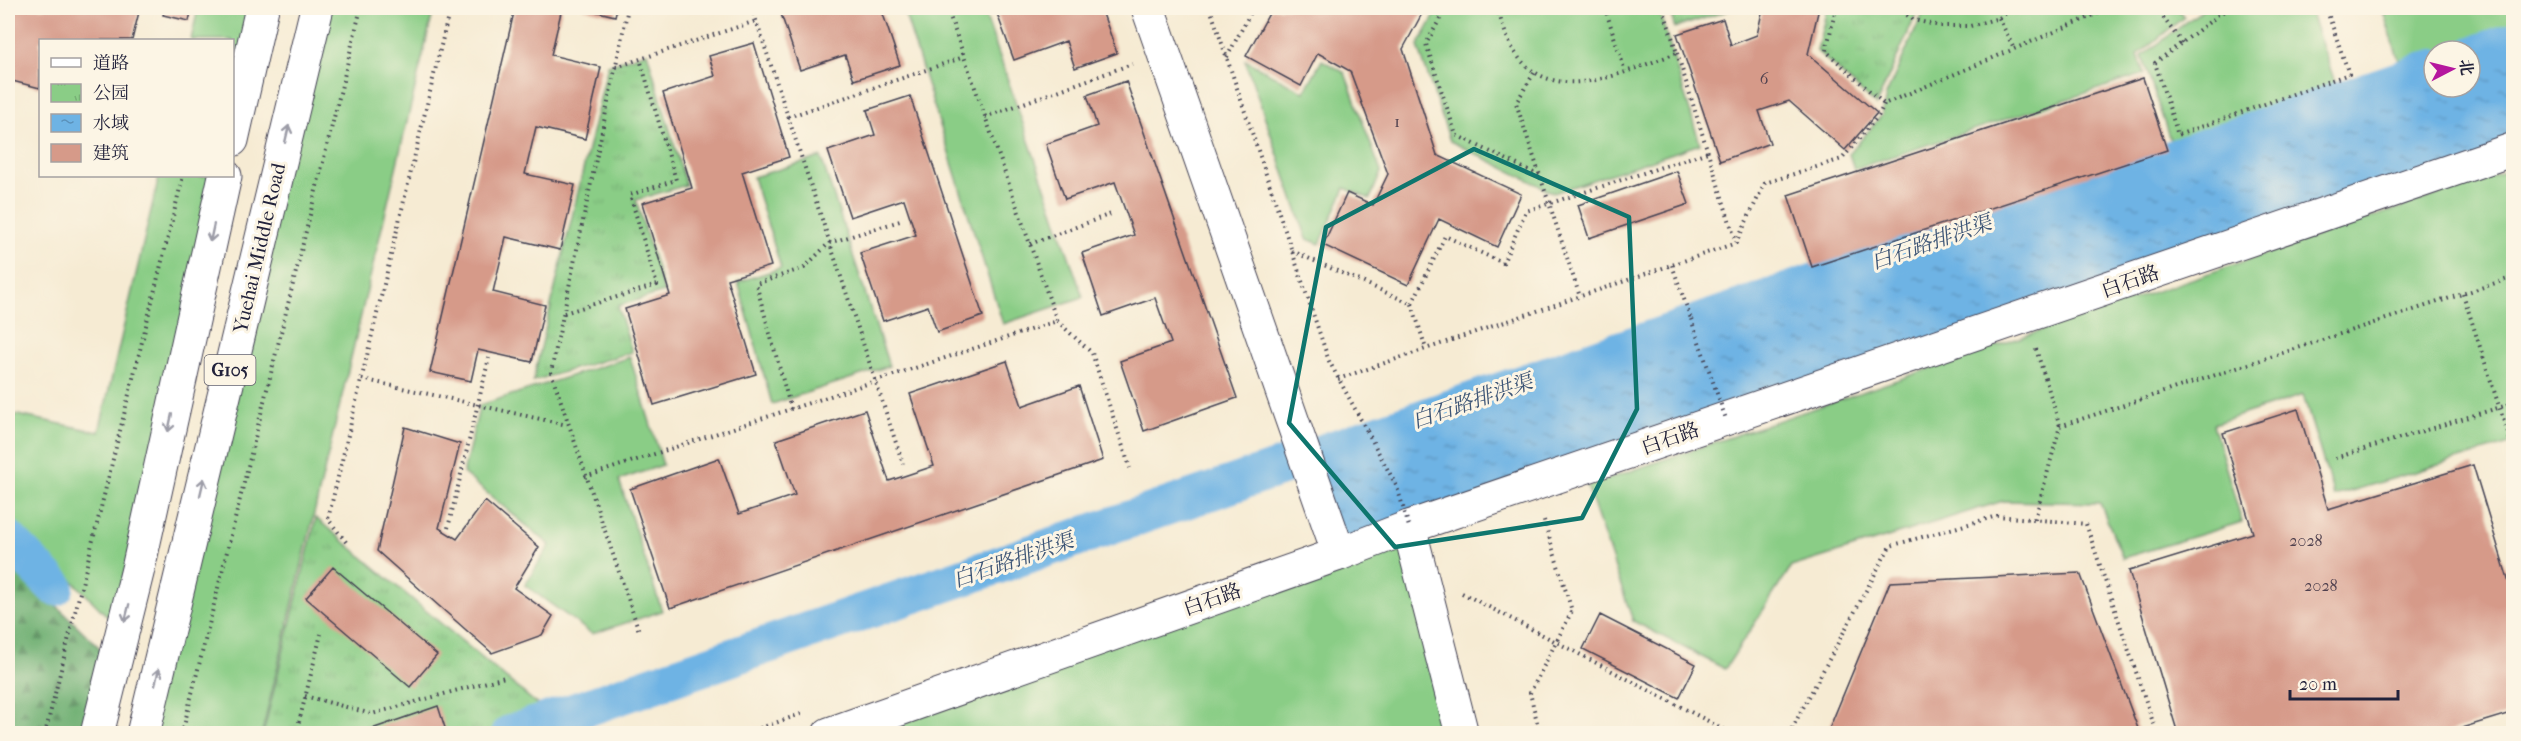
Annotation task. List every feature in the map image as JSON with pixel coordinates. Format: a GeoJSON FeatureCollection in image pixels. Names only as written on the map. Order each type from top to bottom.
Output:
{"type":"FeatureCollection","features":[{"type":"Feature","properties":{"kind":"main road"},"geometry":{"type":"LineString","coordinates":[[234,131],[262,8]]}},
{"type":"Feature","properties":{"kind":"main road","name":"Yuehai Middle Road"},"geometry":{"type":"LineString","coordinates":[[143,734],[317,8]]}},
{"type":"Feature","properties":{"kind":"main road"},"geometry":{"type":"LineString","coordinates":[[1148,8],[1335,543]]}},
{"type":"Feature","properties":{"kind":"main road","name":"白石路"},"geometry":{"type":"LineString","coordinates":[[829,734],[1335,543],[1409,527],[2514,149]]}},
{"type":"Feature","properties":{"kind":"main road","name":"G105"},"geometry":{"type":"LineString","coordinates":[[97,734],[138,569],[225,177]]}},
{"type":"Feature","properties":{"kind":"main road"},"geometry":{"type":"LineString","coordinates":[[1409,527],[1462,734]]}},
{"type":"Feature","properties":{"kind":"path"},"geometry":{"type":"LineString","coordinates":[[182,734],[361,8]]}},
{"type":"Feature","properties":{"kind":"path"},"geometry":{"type":"LineString","coordinates":[[346,542],[328,519],[450,8]]}},
{"type":"Feature","properties":{"kind":"path"},"geometry":{"type":"LineString","coordinates":[[628,8],[551,372],[639,632]]}},
{"type":"Feature","properties":{"kind":"path"},"geometry":{"type":"LineString","coordinates":[[752,8],[903,464]]}},
{"type":"Feature","properties":{"kind":"path"},"geometry":{"type":"LineString","coordinates":[[947,8],[1057,321],[1092,353],[1130,468]]}},
{"type":"Feature","properties":{"kind":"path"},"geometry":{"type":"LineString","coordinates":[[1210,8],[1329,361],[1397,487],[1409,527]]}},
{"type":"Feature","properties":{"kind":"path"},"geometry":{"type":"LineString","coordinates":[[1227,57],[1253,8]]}},
{"type":"Feature","properties":{"kind":"path"},"geometry":{"type":"LineString","coordinates":[[1446,8],[1426,44],[1456,135],[1540,176]]}},
{"type":"Feature","properties":{"kind":"path"},"geometry":{"type":"LineString","coordinates":[[1497,8],[1516,54],[1534,73],[1558,82],[1584,83],[1677,53]]}},
{"type":"Feature","properties":{"kind":"path"},"geometry":{"type":"LineString","coordinates":[[1605,8],[1625,71]]}},
{"type":"Feature","properties":{"kind":"path"},"geometry":{"type":"LineString","coordinates":[[1664,8],[1736,243]]}},
{"type":"Feature","properties":{"kind":"path"},"geometry":{"type":"LineString","coordinates":[[1836,8],[1826,51],[1884,104]]}},
{"type":"Feature","properties":{"kind":"path"},"geometry":{"type":"LineString","coordinates":[[1897,8],[1914,20],[1940,26],[1970,26],[1999,18],[2013,8]]}},
{"type":"Feature","properties":{"kind":"path"},"geometry":{"type":"LineString","coordinates":[[1338,378],[1736,243],[1765,183],[1842,159],[1879,115],[1884,104],[2112,8]]}},
{"type":"Feature","properties":{"kind":"path"},"geometry":{"type":"LineString","coordinates":[[2156,8],[2182,43]]}},
{"type":"Feature","properties":{"kind":"path"},"geometry":{"type":"LineString","coordinates":[[2228,8],[2155,63],[2178,135],[2349,74],[2326,8]]}},
{"type":"Feature","properties":{"kind":"path"},"geometry":{"type":"LineString","coordinates":[[1999,18],[2013,49]]}},
{"type":"Feature","properties":{"kind":"path"},"geometry":{"type":"LineString","coordinates":[[616,67],[756,21]]}},
{"type":"Feature","properties":{"kind":"path"},"geometry":{"type":"LineString","coordinates":[[985,117],[1164,53]]}},
{"type":"Feature","properties":{"kind":"path"},"geometry":{"type":"LineString","coordinates":[[788,117],[964,57]]}},
{"type":"Feature","properties":{"kind":"path"},"geometry":{"type":"LineString","coordinates":[[563,313],[657,285],[630,195],[676,180],[640,59]]}},
{"type":"Feature","properties":{"kind":"path"},"geometry":{"type":"LineString","coordinates":[[1534,73],[1516,103],[1580,297]]}},
{"type":"Feature","properties":{"kind":"path"},"geometry":{"type":"LineString","coordinates":[[1426,349],[1413,304],[1445,236],[1503,263],[1526,211],[1708,152]]}},
{"type":"Feature","properties":{"kind":"path"},"geometry":{"type":"LineString","coordinates":[[45,734],[183,177]]}},
{"type":"Feature","properties":{"kind":"path"},"geometry":{"type":"LineString","coordinates":[[1029,244],[1111,214]]}},
{"type":"Feature","properties":{"kind":"path"},"geometry":{"type":"LineString","coordinates":[[791,409],[756,284],[804,268],[830,243],[900,221]]}},
{"type":"Feature","properties":{"kind":"path"},"geometry":{"type":"LineString","coordinates":[[1292,251],[1413,304]]}},
{"type":"Feature","properties":{"kind":"path"},"geometry":{"type":"LineString","coordinates":[[1672,265],[1726,419]]}},
{"type":"Feature","properties":{"kind":"path"},"geometry":{"type":"LineString","coordinates":[[2060,426],[2514,277]]}},
{"type":"Feature","properties":{"kind":"path"},"geometry":{"type":"LineString","coordinates":[[2463,294],[2514,453]]}},
{"type":"Feature","properties":{"kind":"path"},"geometry":{"type":"LineString","coordinates":[[2025,316],[2060,426],[2035,519]]}},
{"type":"Feature","properties":{"kind":"path"},"geometry":{"type":"LineString","coordinates":[[585,477],[1057,321]]}},
{"type":"Feature","properties":{"kind":"path"},"geometry":{"type":"LineString","coordinates":[[448,528],[489,358]]}},
{"type":"Feature","properties":{"kind":"path"},"geometry":{"type":"LineString","coordinates":[[362,379],[568,425]]}},
{"type":"Feature","properties":{"kind":"path"},"geometry":{"type":"LineString","coordinates":[[2335,458],[2514,403]]}},
{"type":"Feature","properties":{"kind":"path"},"geometry":{"type":"LineString","coordinates":[[1533,485],[1572,611],[1530,693],[1540,734]]}},
{"type":"Feature","properties":{"kind":"path"},"geometry":{"type":"LineString","coordinates":[[1789,734],[1890,546],[1997,516],[2086,524],[2157,734]]}},
{"type":"Feature","properties":{"kind":"path"},"geometry":{"type":"LineString","coordinates":[[1421,572],[1733,734]]}},
{"type":"Feature","properties":{"kind":"path"},"geometry":{"type":"LineString","coordinates":[[296,734],[321,634]]}},
{"type":"Feature","properties":{"kind":"path"},"geometry":{"type":"LineString","coordinates":[[305,696],[372,714],[505,677]]}},
{"type":"Feature","properties":{"kind":"highlighted area"},"geometry":{"type":"Polygon","coordinates":[[[1474,149],[1629,217],[1637,409],[1582,518],[1395,547],[1289,423],[1326,227],[1474,149]]]}},
{"type":"Feature","properties":{"kind":"green space"},"geometry":{"type":"Polygon","coordinates":[[[198,8],[264,8],[234,133],[234,39],[191,39],[198,8]]]}},
{"type":"Feature","properties":{"kind":"green space"},"geometry":{"type":"Polygon","coordinates":[[[323,8],[434,8],[262,733],[148,734],[323,8]]]}},
{"type":"Feature","properties":{"kind":"green space"},"geometry":{"type":"Polygon","coordinates":[[[903,8],[983,8],[1083,297],[1003,324],[903,8]]]}},
{"type":"Feature","properties":{"kind":"green space"},"geometry":{"type":"Polygon","coordinates":[[[1439,8],[1658,8],[1700,144],[1554,193],[1450,141],[1418,46],[1439,8]]]}},
{"type":"Feature","properties":{"kind":"green space"},"geometry":{"type":"Polygon","coordinates":[[[1669,8],[1735,8],[1675,28],[1669,8]]]}},
{"type":"Feature","properties":{"kind":"green space"},"geometry":{"type":"Polygon","coordinates":[[[1827,8],[1919,8],[1876,105],[1817,51],[1827,8]]]}},
{"type":"Feature","properties":{"kind":"green space"},"geometry":{"type":"Polygon","coordinates":[[[1998,8],[2177,8],[2184,17],[2138,55],[2144,74],[1854,169],[1849,154],[1882,115],[1886,95],[1925,9],[1962,15],[1998,8]]]}},
{"type":"Feature","properties":{"kind":"green space"},"geometry":{"type":"Polygon","coordinates":[[[2205,8],[2309,8],[2337,88],[2172,146],[2142,56],[2205,8]]]}},
{"type":"Feature","properties":{"kind":"green space"},"geometry":{"type":"Polygon","coordinates":[[[2382,8],[2513,8],[2513,38],[2482,49],[2482,39],[2422,39],[2422,69],[2404,76],[2382,8]]]}},
{"type":"Feature","properties":{"kind":"green space"},"geometry":{"type":"Polygon","coordinates":[[[647,52],[686,185],[636,200],[664,292],[618,306],[632,352],[533,381],[608,65],[647,52]]]}},
{"type":"Feature","properties":{"kind":"green space"},"geometry":{"type":"Polygon","coordinates":[[[1245,60],[1304,92],[1322,60],[1345,73],[1381,172],[1370,199],[1345,188],[1320,244],[1307,239],[1245,60]]]}},
{"type":"Feature","properties":{"kind":"green space"},"geometry":{"type":"Polygon","coordinates":[[[821,157],[889,366],[772,404],[738,282],[781,268],[753,177],[821,157]]]}},
{"type":"Feature","properties":{"kind":"green space"},"geometry":{"type":"Polygon","coordinates":[[[2513,169],[2513,443],[2334,496],[2303,395],[2213,424],[2242,522],[2123,558],[2100,503],[2003,501],[1791,567],[1725,669],[1633,621],[1587,486],[2513,169]]]}},
{"type":"Feature","properties":{"kind":"green space"},"geometry":{"type":"Polygon","coordinates":[[[159,177],[223,177],[113,622],[8,515],[8,413],[99,432],[159,177]]]}},
{"type":"Feature","properties":{"kind":"green space"},"geometry":{"type":"Polygon","coordinates":[[[630,357],[663,465],[619,480],[662,611],[592,634],[525,585],[550,545],[463,473],[480,405],[630,357]]]}},
{"type":"Feature","properties":{"kind":"green space"},"geometry":{"type":"Polygon","coordinates":[[[316,518],[552,717],[504,733],[263,734],[316,518]]]}},
{"type":"Feature","properties":{"kind":"green space"},"geometry":{"type":"Polygon","coordinates":[[[1406,531],[1458,734],[838,734],[1406,531]]]}},
{"type":"Feature","properties":{"kind":"green space"},"geometry":{"type":"Polygon","coordinates":[[[8,558],[105,653],[84,733],[8,733],[8,558]]]}},
{"type":"Feature","properties":{"kind":"water"},"geometry":{"type":"Polygon","coordinates":[[[2513,42],[2513,149],[1340,553],[1306,459],[2422,73],[2422,99],[2482,99],[2482,53],[2513,42]]]}},
{"type":"Feature","properties":{"kind":"building"},"geometry":{"type":"Polygon","coordinates":[[[15,8],[140,8],[132,39],[39,39],[39,88],[8,80],[8,41],[15,8]]]}},
{"type":"Feature","properties":{"kind":"building"},"geometry":{"type":"Polygon","coordinates":[[[165,8],[192,8],[189,21],[163,15],[165,8]]]}},
{"type":"Feature","properties":{"kind":"building"},"geometry":{"type":"Polygon","coordinates":[[[515,8],[562,8],[551,55],[601,67],[585,139],[536,127],[525,174],[575,185],[560,250],[506,237],[493,292],[545,305],[532,362],[478,350],[471,381],[430,372],[515,8]]]}},
{"type":"Feature","properties":{"kind":"building"},"geometry":{"type":"Polygon","coordinates":[[[582,8],[617,8],[615,16],[582,8]]]}},
{"type":"Feature","properties":{"kind":"building"},"geometry":{"type":"Polygon","coordinates":[[[779,8],[881,8],[900,65],[854,80],[845,55],[800,70],[779,8]]]}},
{"type":"Feature","properties":{"kind":"building"},"geometry":{"type":"Polygon","coordinates":[[[995,8],[1101,8],[1117,53],[1075,68],[1066,41],[1014,60],[995,8]]]}},
{"type":"Feature","properties":{"kind":"building"},"geometry":{"type":"Polygon","coordinates":[[[1272,8],[1425,8],[1403,49],[1437,155],[1521,194],[1497,247],[1439,219],[1408,285],[1323,245],[1347,193],[1373,205],[1388,174],[1350,71],[1318,53],[1301,86],[1246,56],[1272,8]]]}},
{"type":"Feature","properties":{"kind":"building"},"geometry":{"type":"Polygon","coordinates":[[[1763,8],[1819,8],[1808,54],[1877,113],[1845,150],[1789,101],[1759,111],[1770,143],[1720,161],[1677,34],[1723,19],[1731,45],[1757,35],[1763,8]]]}},
{"type":"Feature","properties":{"kind":"building"},"geometry":{"type":"Polygon","coordinates":[[[754,43],[789,157],[742,172],[771,266],[727,279],[756,374],[654,405],[625,309],[670,295],[642,203],[692,188],[663,93],[715,76],[709,56],[754,43]]]}},
{"type":"Feature","properties":{"kind":"building"},"geometry":{"type":"Polygon","coordinates":[[[2143,78],[2167,150],[1812,267],[1788,195],[2143,78]]]}},
{"type":"Feature","properties":{"kind":"building"},"geometry":{"type":"Polygon","coordinates":[[[1126,81],[1237,398],[1144,431],[1120,361],[1171,343],[1155,298],[1103,316],[1082,253],[1134,235],[1115,182],[1065,199],[1046,144],[1097,126],[1087,95],[1126,81]]]}},
{"type":"Feature","properties":{"kind":"building"},"geometry":{"type":"Polygon","coordinates":[[[910,96],[983,316],[937,332],[928,306],[883,321],[860,253],[916,235],[904,199],[850,217],[828,151],[875,135],[867,110],[910,96]]]}},
{"type":"Feature","properties":{"kind":"building"},"geometry":{"type":"Polygon","coordinates":[[[1677,171],[1689,204],[1589,238],[1578,205],[1677,171]]]}},
{"type":"Feature","properties":{"kind":"building"},"geometry":{"type":"Polygon","coordinates":[[[1007,361],[1022,406],[1079,386],[1103,460],[670,608],[630,489],[719,458],[739,514],[795,495],[776,440],[865,410],[889,481],[934,466],[910,394],[1007,361]]]}},
{"type":"Feature","properties":{"kind":"building"},"geometry":{"type":"Polygon","coordinates":[[[2298,409],[2328,509],[2473,465],[2514,599],[2514,712],[2442,734],[2178,734],[2129,571],[2253,533],[2223,433],[2298,409]]]}},
{"type":"Feature","properties":{"kind":"building"},"geometry":{"type":"Polygon","coordinates":[[[405,427],[460,444],[439,528],[457,539],[485,501],[539,547],[514,588],[553,616],[542,635],[492,653],[377,551],[405,427]]]}},
{"type":"Feature","properties":{"kind":"building"},"geometry":{"type":"Polygon","coordinates":[[[333,567],[437,655],[410,687],[306,598],[333,567]]]}},
{"type":"Feature","properties":{"kind":"building"},"geometry":{"type":"Polygon","coordinates":[[[2080,573],[2140,734],[1827,734],[1890,582],[2080,573]]]}},
{"type":"Feature","properties":{"kind":"building"},"geometry":{"type":"Polygon","coordinates":[[[1600,615],[1696,664],[1679,698],[1583,649],[1600,615]]]}},
{"type":"Feature","properties":{"kind":"building"},"geometry":{"type":"Polygon","coordinates":[[[438,706],[447,734],[367,734],[366,731],[438,706]]]}},
{"type":"Feature","properties":{"kind":"waterway","name":"白石路排洪渠"},"geometry":{"type":"LineString","coordinates":[[2482,52],[2514,41]]}},
{"type":"Feature","properties":{"kind":"waterway","name":"白石路排洪渠"},"geometry":{"type":"LineString","coordinates":[[510,734],[2422,72]]}},
{"type":"Feature","properties":{"kind":"waterway","name":"白石路排洪渠"},"geometry":{"type":"LineString","coordinates":[[8,539],[55,587]]}}]}
